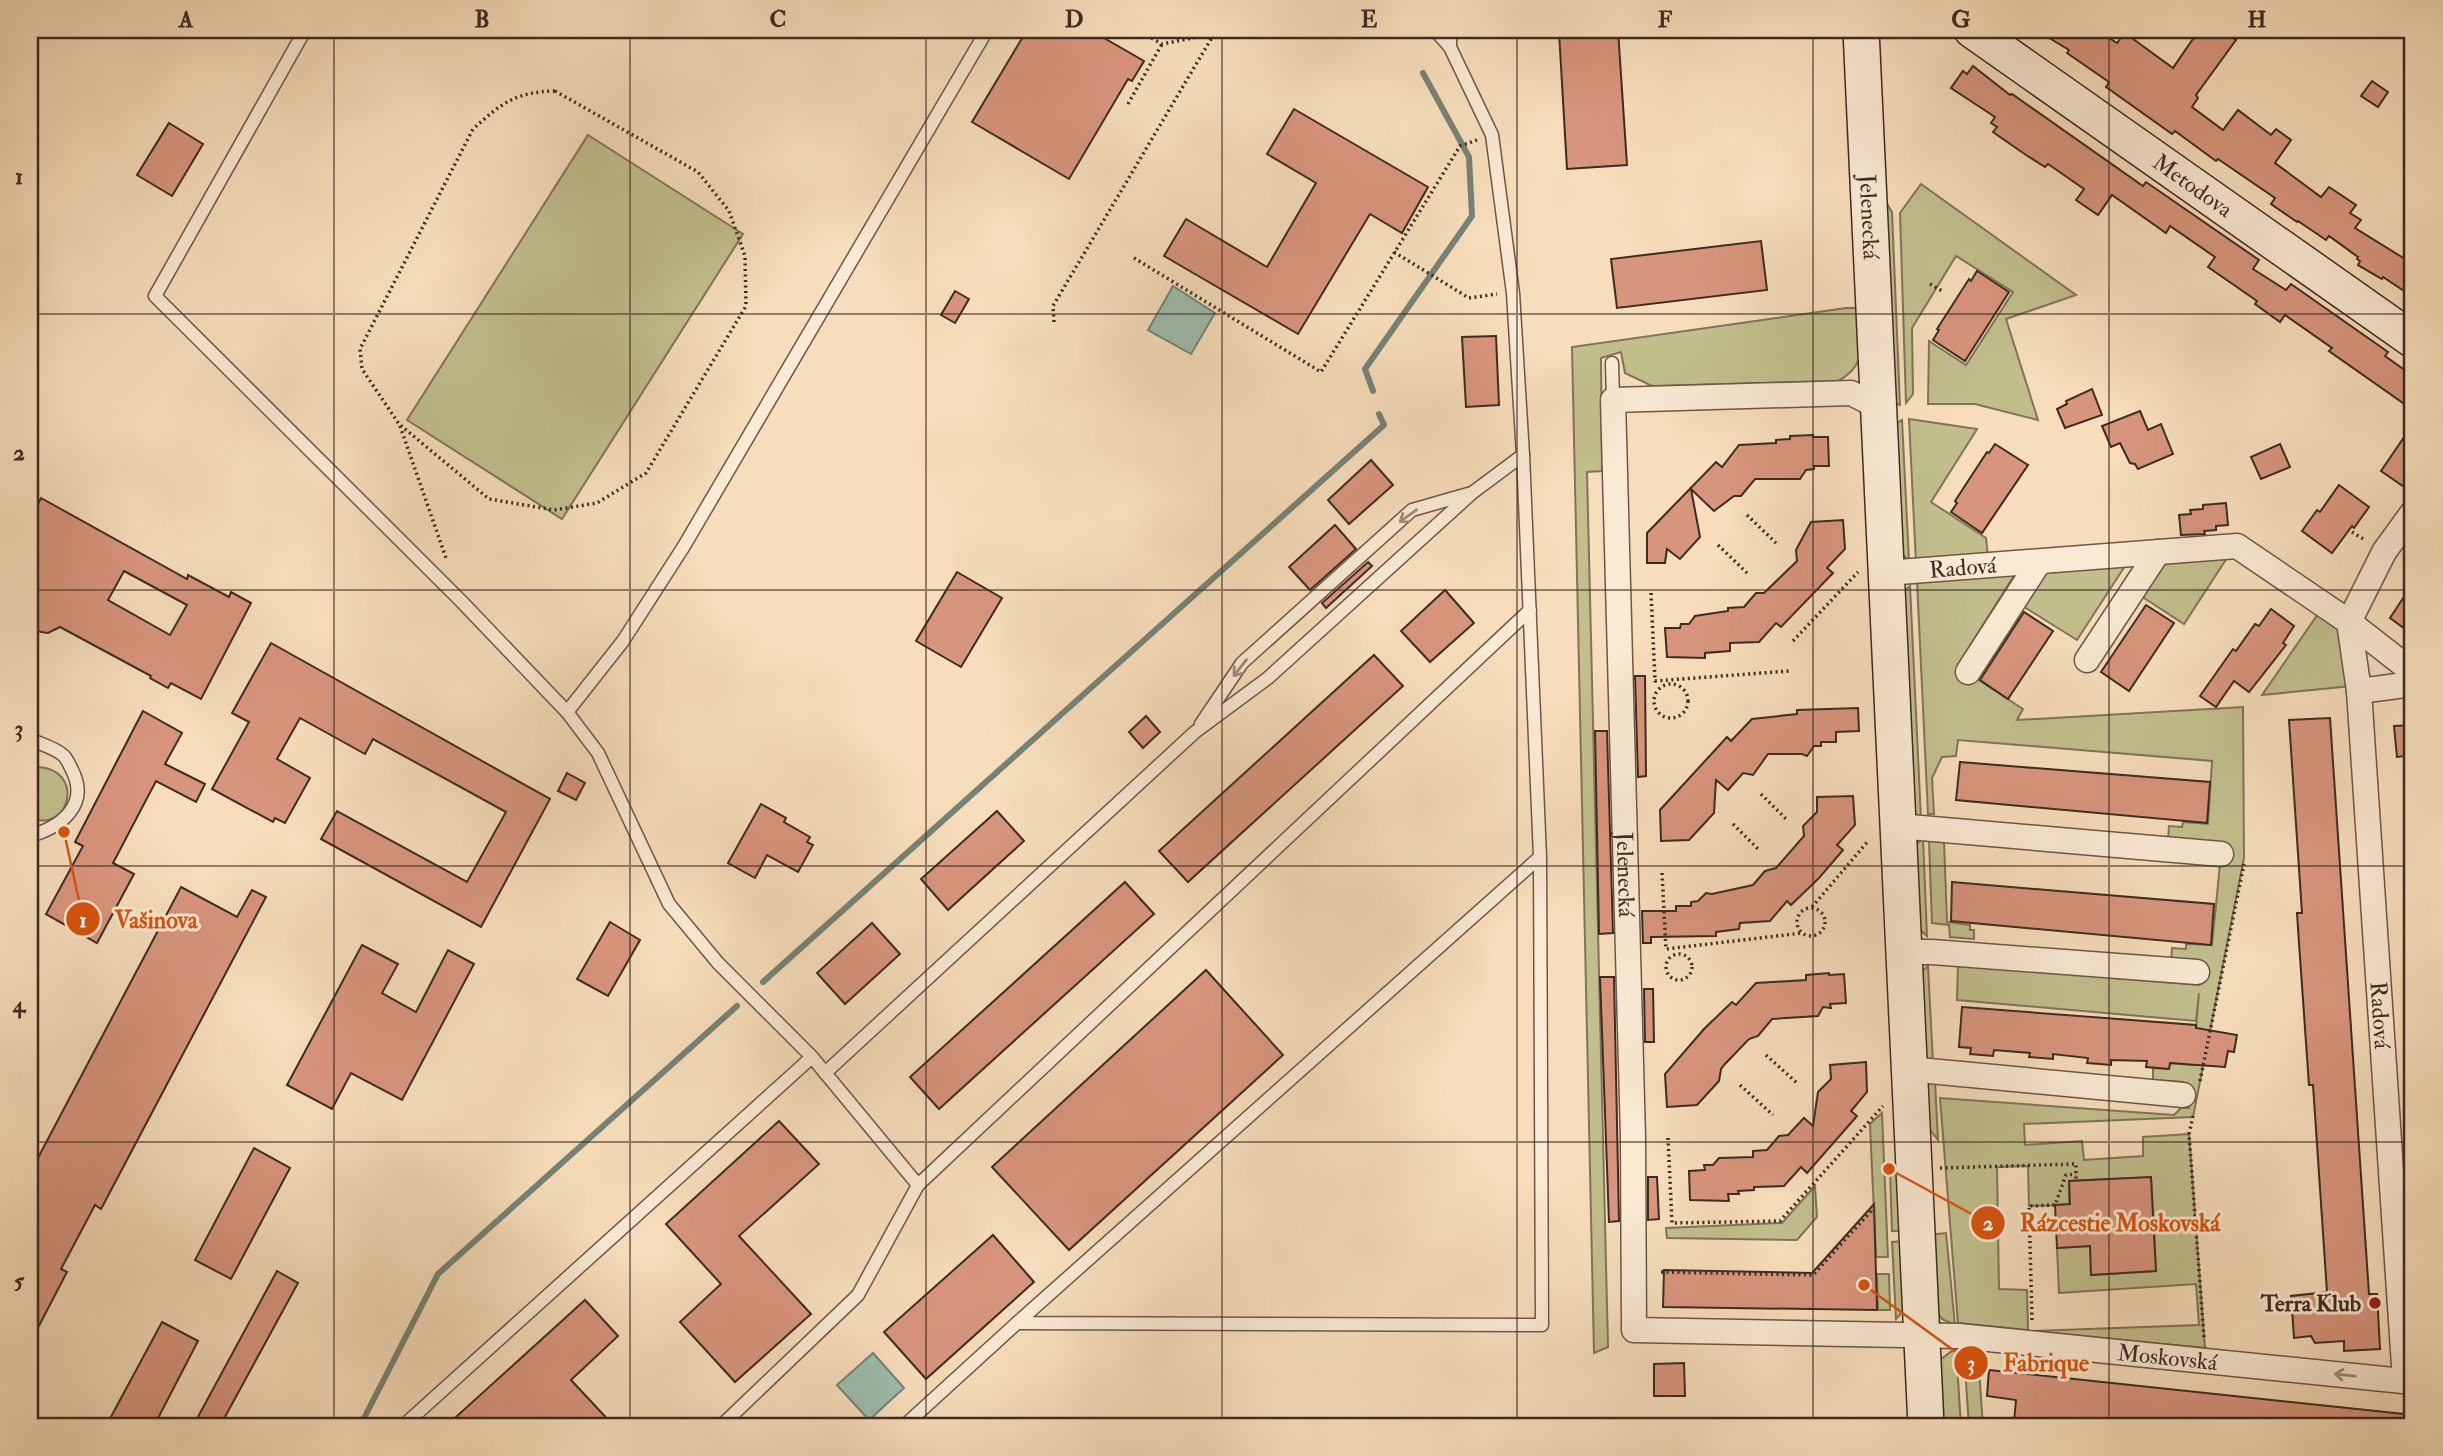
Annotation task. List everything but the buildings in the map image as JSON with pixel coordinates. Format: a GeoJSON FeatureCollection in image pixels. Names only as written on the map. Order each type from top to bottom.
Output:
{"type":"FeatureCollection","features":[{"type":"Feature","properties":{"kind":"street","name":"Jelenecká"},"geometry":{"type":"LineString","coordinates":[[1861,30],[1877,406],[1873,572],[1884,833],[1903,952],[1926,1426]]}},
{"type":"Feature","properties":{"kind":"street","name":"Metodova"},"geometry":{"type":"LineString","coordinates":[[1983,33],[2413,340]]}},
{"type":"Feature","properties":{"kind":"street"},"geometry":{"type":"LineString","coordinates":[[1613,400],[1851,393],[1877,406]]}},
{"type":"Feature","properties":{"kind":"street","name":"Jelenecká"},"geometry":{"type":"LineString","coordinates":[[1613,400],[1633,1138],[1634,1330],[1921,1335]]}},
{"type":"Feature","properties":{"kind":"street"},"geometry":{"type":"LineString","coordinates":[[2413,512],[2384,552],[2349,622],[2413,672]]}},
{"type":"Feature","properties":{"kind":"street","name":"Radová"},"geometry":{"type":"LineString","coordinates":[[1873,572],[2237,546],[2349,622],[2358,691],[2409,1381]]}},
{"type":"Feature","properties":{"kind":"street"},"geometry":{"type":"LineString","coordinates":[[2087,660],[2158,552]]}},
{"type":"Feature","properties":{"kind":"street","name":"Radová"},"geometry":{"type":"LineString","coordinates":[[1968,672],[2039,562]]}},
{"type":"Feature","properties":{"kind":"street"},"geometry":{"type":"LineString","coordinates":[[2358,691],[2413,684]]}},
{"type":"Feature","properties":{"kind":"street"},"geometry":{"type":"LineString","coordinates":[[1884,833],[2221,854]]}},
{"type":"Feature","properties":{"kind":"street"},"geometry":{"type":"LineString","coordinates":[[1903,952],[2197,972]]}},
{"type":"Feature","properties":{"kind":"street"},"geometry":{"type":"LineString","coordinates":[[1908,1069],[2192,1098]]}},
{"type":"Feature","properties":{"kind":"street","name":"Moskovská"},"geometry":{"type":"LineString","coordinates":[[1921,1335],[2030,1337],[2205,1361],[2409,1381]]}},
{"type":"Feature","properties":{"kind":"lane"},"geometry":{"type":"LineString","coordinates":[[306,30],[155,296],[567,712],[598,753],[669,904],[719,963],[812,1057],[918,1185]]}},
{"type":"Feature","properties":{"kind":"lane"},"geometry":{"type":"LineString","coordinates":[[567,712],[623,641],[684,546],[987,30]]}},
{"type":"Feature","properties":{"kind":"lane"},"geometry":{"type":"LineString","coordinates":[[1017,1323],[1542,1325],[1540,857],[1523,455],[1513,293],[1492,135],[1450,47],[1435,30]]}},
{"type":"Feature","properties":{"kind":"lane"},"geometry":{"type":"LineString","coordinates":[[1450,30],[1450,47]]}},
{"type":"Feature","properties":{"kind":"lane"},"geometry":{"type":"LineString","coordinates":[[1612,363],[1613,400]]}},
{"type":"Feature","properties":{"kind":"lane"},"geometry":{"type":"LineString","coordinates":[[825,1073],[1195,732],[1268,678],[1472,493],[1523,455]]}},
{"type":"Feature","properties":{"kind":"lane"},"geometry":{"type":"LineString","coordinates":[[1195,732],[1242,663],[1412,510],[1472,493]]}},
{"type":"Feature","properties":{"kind":"lane"},"geometry":{"type":"LineString","coordinates":[[722,1426],[858,1295],[918,1185],[1530,610]]}},
{"type":"Feature","properties":{"kind":"lane"},"geometry":{"type":"LineString","coordinates":[[30,738],[65,756],[77,781],[78,794],[74,804],[59,823],[30,836]]}},
{"type":"Feature","properties":{"kind":"lane"},"geometry":{"type":"LineString","coordinates":[[904,1426],[1540,857]]}},
{"type":"Feature","properties":{"kind":"lane"},"geometry":{"type":"LineString","coordinates":[[403,1426],[812,1057]]}},
{"type":"Feature","properties":{"kind":"path"},"geometry":{"type":"LineString","coordinates":[[1137,30],[1162,44],[1233,30]]}},
{"type":"Feature","properties":{"kind":"path"},"geometry":{"type":"LineString","coordinates":[[1054,322],[1053,306],[1214,34]]}},
{"type":"Feature","properties":{"kind":"path"},"geometry":{"type":"LineString","coordinates":[[1128,104],[1162,44]]}},
{"type":"Feature","properties":{"kind":"path"},"geometry":{"type":"LineString","coordinates":[[399,424],[489,499],[554,510],[597,503],[646,473],[746,306],[745,256],[729,211],[698,172],[555,91],[531,92],[501,104],[473,129],[360,349],[362,369],[399,424],[447,564]]}},
{"type":"Feature","properties":{"kind":"path"},"geometry":{"type":"LineString","coordinates":[[1134,258],[1321,372],[1460,146],[1466,144]]}},
{"type":"Feature","properties":{"kind":"path"},"geometry":{"type":"LineString","coordinates":[[1394,252],[1469,298],[1513,293]]}},
{"type":"Feature","properties":{"kind":"path"},"geometry":{"type":"LineString","coordinates":[[1930,284],[1944,292]]}},
{"type":"Feature","properties":{"kind":"path"},"geometry":{"type":"LineString","coordinates":[[1747,515],[1776,543]]}},
{"type":"Feature","properties":{"kind":"path"},"geometry":{"type":"LineString","coordinates":[[1718,545],[1747,573]]}},
{"type":"Feature","properties":{"kind":"path"},"geometry":{"type":"LineString","coordinates":[[1793,641],[1873,572]]}},
{"type":"Feature","properties":{"kind":"path"},"geometry":{"type":"LineString","coordinates":[[1651,593],[1655,681],[1789,671]]}},
{"type":"Feature","properties":{"kind":"path"},"geometry":{"type":"LineString","coordinates":[[1669,682],[1682,688],[1688,700],[1683,713],[1670,718],[1661,715],[1654,701],[1657,691],[1669,682]]}},
{"type":"Feature","properties":{"kind":"path"},"geometry":{"type":"LineString","coordinates":[[1761,794],[1786,819]]}},
{"type":"Feature","properties":{"kind":"path"},"geometry":{"type":"LineString","coordinates":[[1733,824],[1760,851]]}},
{"type":"Feature","properties":{"kind":"path"},"geometry":{"type":"LineString","coordinates":[[1812,907],[1822,912],[1825,919],[1825,928],[1816,936],[1802,933],[1797,926],[1798,917],[1803,910],[1812,907],[1884,833]]}},
{"type":"Feature","properties":{"kind":"path"},"geometry":{"type":"LineString","coordinates":[[2205,1361],[2189,1134],[2192,1098],[2244,864]]}},
{"type":"Feature","properties":{"kind":"path"},"geometry":{"type":"LineString","coordinates":[[1662,873],[1666,949],[1675,951],[1684,954],[1692,963],[1689,975],[1682,980],[1669,976],[1665,968],[1675,951],[1802,933]]}},
{"type":"Feature","properties":{"kind":"path"},"geometry":{"type":"LineString","coordinates":[[1766,1055],[1798,1084]]}},
{"type":"Feature","properties":{"kind":"path"},"geometry":{"type":"LineString","coordinates":[[1740,1085],[1773,1115]]}},
{"type":"Feature","properties":{"kind":"path"},"geometry":{"type":"LineString","coordinates":[[1668,1138],[1672,1223],[1780,1221],[1885,1105]]}},
{"type":"Feature","properties":{"kind":"path"},"geometry":{"type":"LineString","coordinates":[[1914,1169],[2076,1164],[2076,1181]]}},
{"type":"Feature","properties":{"kind":"path"},"geometry":{"type":"LineString","coordinates":[[2030,1337],[2029,1206],[2055,1205],[2066,1175],[2076,1174]]}},
{"type":"Feature","properties":{"kind":"path"},"geometry":{"type":"LineString","coordinates":[[1661,1272],[1813,1275],[1870,1209]]}},
{"type":"Feature","properties":{"kind":"shaded area"},"geometry":{"type":"Polygon","coordinates":[[[588,135],[743,234],[562,519],[407,420],[588,135]]]}},
{"type":"Feature","properties":{"kind":"shaded area"},"geometry":{"type":"Polygon","coordinates":[[[1921,184],[2076,295],[2006,319],[2038,420],[1975,404],[1928,404],[1929,341],[1966,365],[2013,292],[1956,256],[1912,328],[1913,394],[1906,403],[1900,213],[1921,184]]]}},
{"type":"Feature","properties":{"kind":"shaded area"},"geometry":{"type":"Polygon","coordinates":[[[1877,187],[1892,212],[1900,405],[1889,402],[1877,187]]]}},
{"type":"Feature","properties":{"kind":"shaded area"},"geometry":{"type":"Polygon","coordinates":[[[1173,286],[1215,313],[1191,354],[1148,330],[1173,286]]]}},
{"type":"Feature","properties":{"kind":"shaded area"},"geometry":{"type":"Polygon","coordinates":[[[1858,308],[1861,350],[1855,367],[1838,381],[1652,386],[1625,373],[1621,352],[1601,358],[1602,471],[1587,472],[1608,1347],[1594,1353],[1572,347],[1858,308]]]}},
{"type":"Feature","properties":{"kind":"shaded area"},"geometry":{"type":"Polygon","coordinates":[[[1909,419],[1977,429],[1931,502],[1986,538],[1988,556],[1916,563],[1909,419]]]}},
{"type":"Feature","properties":{"kind":"shaded area"},"geometry":{"type":"Polygon","coordinates":[[[1902,420],[1909,561],[1896,548],[1889,428],[1902,420]]]}},
{"type":"Feature","properties":{"kind":"shaded area"},"geometry":{"type":"Polygon","coordinates":[[[2227,558],[2184,624],[2141,596],[2162,564],[2227,558]]]}},
{"type":"Feature","properties":{"kind":"shaded area"},"geometry":{"type":"Polygon","coordinates":[[[2125,566],[2077,640],[2021,605],[2042,573],[2125,566]]]}},
{"type":"Feature","properties":{"kind":"shaded area"},"geometry":{"type":"Polygon","coordinates":[[[2015,574],[1957,666],[2023,709],[2017,720],[2243,707],[2244,858],[2193,1117],[2024,1124],[2025,1145],[2082,1141],[2084,1160],[2143,1156],[2143,1137],[2189,1134],[2205,1348],[2032,1331],[2199,1325],[2196,1284],[2059,1293],[2057,1248],[2090,1246],[2092,1275],[2156,1271],[2151,1177],[2069,1181],[2069,1205],[2029,1206],[2028,1166],[1997,1167],[1999,1289],[2027,1290],[2028,1330],[1958,1323],[1940,1098],[2174,1115],[2181,1108],[2189,1108],[2191,1096],[2183,1095],[2183,1082],[2153,1080],[2153,1068],[2169,1069],[2170,1063],[2193,1065],[2199,993],[2196,1021],[1957,1000],[1958,965],[2199,985],[2201,963],[2171,960],[2172,948],[2186,949],[2186,944],[2212,945],[2222,844],[2168,840],[2169,826],[2182,827],[2183,822],[2208,824],[2212,761],[1958,740],[1956,756],[1942,757],[1932,778],[1934,814],[1928,814],[1917,581],[2015,574]]]}},
{"type":"Feature","properties":{"kind":"shaded area"},"geometry":{"type":"Polygon","coordinates":[[[1910,586],[1921,819],[1908,809],[1897,598],[1910,586]]]}},
{"type":"Feature","properties":{"kind":"shaded area"},"geometry":{"type":"Polygon","coordinates":[[[2318,614],[2344,632],[2352,686],[2262,695],[2318,614]]]}},
{"type":"Feature","properties":{"kind":"shaded area"},"geometry":{"type":"Polygon","coordinates":[[[38,767],[53,770],[62,778],[67,788],[63,809],[55,817],[44,820],[30,818],[30,770],[38,767]]]}},
{"type":"Feature","properties":{"kind":"shaded area"},"geometry":{"type":"Polygon","coordinates":[[[1923,838],[1927,936],[1913,923],[1911,849],[1923,838]]]}},
{"type":"Feature","properties":{"kind":"shaded area"},"geometry":{"type":"Polygon","coordinates":[[[1929,841],[1944,841],[1947,922],[1970,925],[1970,930],[1974,930],[1974,939],[1950,937],[1949,925],[1932,923],[1929,841]]]}},
{"type":"Feature","properties":{"kind":"shaded area"},"geometry":{"type":"Polygon","coordinates":[[[1928,966],[1933,1062],[1920,1054],[1915,978],[1928,966]]]}},
{"type":"Feature","properties":{"kind":"shaded area"},"geometry":{"type":"Polygon","coordinates":[[[1927,1081],[1935,1082],[1938,1140],[1924,1122],[1927,1081]]]}},
{"type":"Feature","properties":{"kind":"shaded area"},"geometry":{"type":"Polygon","coordinates":[[[1882,1113],[1888,1257],[1876,1257],[1870,1124],[1882,1113]]]}},
{"type":"Feature","properties":{"kind":"shaded area"},"geometry":{"type":"Polygon","coordinates":[[[1890,1169],[1900,1169],[1903,1231],[1892,1231],[1890,1169]]]}},
{"type":"Feature","properties":{"kind":"shaded area"},"geometry":{"type":"Polygon","coordinates":[[[1815,1186],[1817,1217],[1797,1240],[1667,1238],[1666,1228],[1782,1223],[1815,1186]]]}},
{"type":"Feature","properties":{"kind":"shaded area"},"geometry":{"type":"Polygon","coordinates":[[[1946,1233],[1955,1325],[1942,1319],[1933,1306],[1928,1235],[1946,1233]]]}},
{"type":"Feature","properties":{"kind":"shaded area"},"geometry":{"type":"Polygon","coordinates":[[[1903,1241],[1906,1308],[1896,1319],[1892,1242],[1903,1241]]]}},
{"type":"Feature","properties":{"kind":"shaded area"},"geometry":{"type":"Polygon","coordinates":[[[1877,1274],[1889,1274],[1890,1310],[1878,1310],[1877,1274]]]}},
{"type":"Feature","properties":{"kind":"shaded area"},"geometry":{"type":"Polygon","coordinates":[[[1956,1348],[1961,1426],[1938,1426],[1935,1377],[1941,1359],[1956,1348]]]}},
{"type":"Feature","properties":{"kind":"shaded area"},"geometry":{"type":"Polygon","coordinates":[[[873,1353],[904,1388],[869,1420],[837,1385],[873,1353]]]}},
{"type":"Feature","properties":{"kind":"shaded area"},"geometry":{"type":"Polygon","coordinates":[[[1964,1354],[1978,1356],[1983,1426],[1969,1426],[1964,1354]]]}},
{"type":"Feature","properties":{"kind":"waterway"},"geometry":{"type":"LineString","coordinates":[[1373,391],[1365,369],[1472,216],[1469,157],[1423,73]]}},
{"type":"Feature","properties":{"kind":"waterway"},"geometry":{"type":"LineString","coordinates":[[763,982],[1384,425],[1379,414]]}},
{"type":"Feature","properties":{"kind":"waterway"},"geometry":{"type":"LineString","coordinates":[[360,1426],[438,1274],[737,1006]]}},
{"type":"Feature","properties":{"kind":"place","name":"Vašinova"},"geometry":{"type":"Point","coordinates":[64,832]}},
{"type":"Feature","properties":{"kind":"place","name":"Rázcestie Moskovská"},"geometry":{"type":"Point","coordinates":[1889,1169]}},
{"type":"Feature","properties":{"kind":"place","name":"Fabrique"},"geometry":{"type":"Point","coordinates":[1864,1285]}},
{"type":"Feature","properties":{"kind":"place","name":"Terra Klub"},"geometry":{"type":"Point","coordinates":[2375,1303]}}]}
